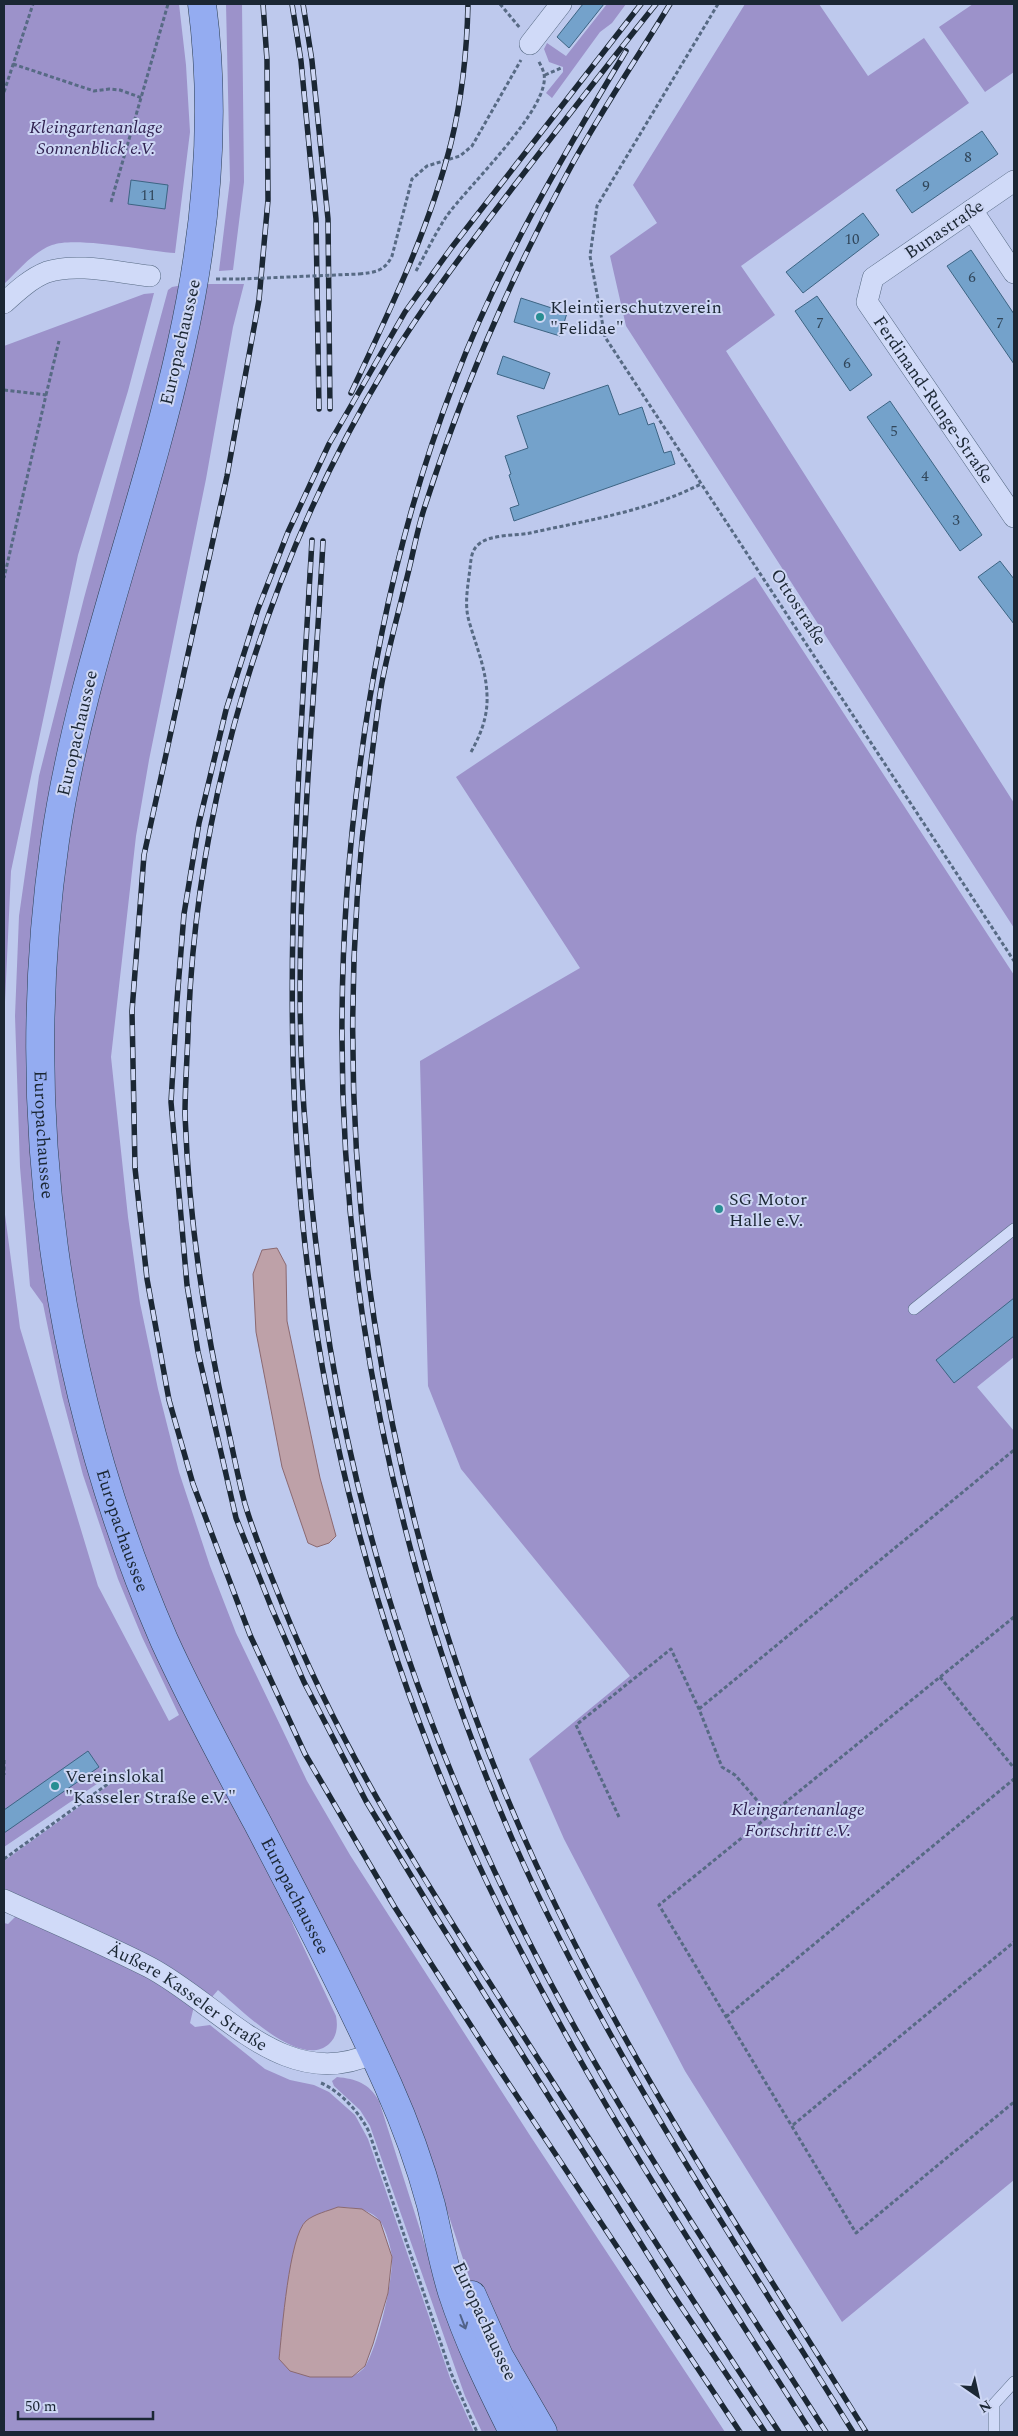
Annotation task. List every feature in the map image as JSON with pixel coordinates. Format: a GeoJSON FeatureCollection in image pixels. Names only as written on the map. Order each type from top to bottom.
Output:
{"type":"FeatureCollection","features":[{"type":"Feature","properties":{"kind":"main road","name":"Europachaussee"},"geometry":{"type":"LineString","coordinates":[[202,4],[207,69],[208,145],[202,221],[193,287],[169,394],[86,688],[62,797],[48,897],[40,1012],[42,1127],[58,1282],[79,1386],[94,1444],[127,1546],[146,1597],[184,1682],[373,2053],[398,2107],[431,2208],[452,2291],[480,2365],[513,2432]]}},
{"type":"Feature","properties":{"kind":"main road","name":"Europachaussee"},"geometry":{"type":"LineString","coordinates":[[431,2208],[499,2356],[543,2432]]}},
{"type":"Feature","properties":{"kind":"street"},"geometry":{"type":"LineString","coordinates":[[530,44],[561,4]]}},
{"type":"Feature","properties":{"kind":"street","name":"Bunastraße"},"geometry":{"type":"LineString","coordinates":[[873,278],[1014,181]]}},
{"type":"Feature","properties":{"kind":"street"},"geometry":{"type":"LineString","coordinates":[[972,210],[1014,273]]}},
{"type":"Feature","properties":{"kind":"street"},"geometry":{"type":"LineString","coordinates":[[4,303],[46,272],[55,270],[72,267],[150,276]]}},
{"type":"Feature","properties":{"kind":"street","name":"Ferdinand-Runge-Straße"},"geometry":{"type":"LineString","coordinates":[[873,278],[867,302],[1014,517]]}},
{"type":"Feature","properties":{"kind":"street","name":"Äußere Kasseler Straße"},"geometry":{"type":"LineString","coordinates":[[4,1900],[149,1968],[184,1988],[261,2046],[287,2057],[308,2062],[341,2065],[373,2053]]}},
{"type":"Feature","properties":{"kind":"lane"},"geometry":{"type":"LineString","coordinates":[[914,1309],[1014,1229]]}},
{"type":"Feature","properties":{"kind":"lane"},"geometry":{"type":"LineString","coordinates":[[994,2432],[994,2404],[1014,2382]]}},
{"type":"Feature","properties":{"kind":"path"},"geometry":{"type":"LineString","coordinates":[[4,92],[33,4]]}},
{"type":"Feature","properties":{"kind":"path"},"geometry":{"type":"LineString","coordinates":[[111,202],[168,4]]}},
{"type":"Feature","properties":{"kind":"path"},"geometry":{"type":"LineString","coordinates":[[416,271],[446,217],[499,156],[531,113],[542,92],[544,74],[530,44],[500,4]]}},
{"type":"Feature","properties":{"kind":"path","name":"Ottostraße"},"geometry":{"type":"LineString","coordinates":[[718,4],[597,206],[590,256],[606,338],[1014,962]]}},
{"type":"Feature","properties":{"kind":"path"},"geometry":{"type":"LineString","coordinates":[[241,279],[380,272],[392,256],[412,179],[427,166],[460,156],[472,146],[530,44]]}},
{"type":"Feature","properties":{"kind":"path"},"geometry":{"type":"LineString","coordinates":[[13,64],[94,91],[120,90],[142,98]]}},
{"type":"Feature","properties":{"kind":"path"},"geometry":{"type":"LineString","coordinates":[[544,74],[561,68]]}},
{"type":"Feature","properties":{"kind":"path"},"geometry":{"type":"LineString","coordinates":[[4,578],[59,341]]}},
{"type":"Feature","properties":{"kind":"path"},"geometry":{"type":"LineString","coordinates":[[4,390],[46,395]]}},
{"type":"Feature","properties":{"kind":"path"},"geometry":{"type":"LineString","coordinates":[[471,752],[481,734],[487,702],[485,672],[479,645],[469,621],[466,600],[471,558],[479,544],[486,540],[527,534],[651,506],[701,484]]}},
{"type":"Feature","properties":{"kind":"path"},"geometry":{"type":"LineString","coordinates":[[699,1709],[1014,1450]]}},
{"type":"Feature","properties":{"kind":"path"},"geometry":{"type":"LineString","coordinates":[[1014,1617],[659,1906],[793,2125],[856,2233],[1014,2102]]}},
{"type":"Feature","properties":{"kind":"path"},"geometry":{"type":"LineString","coordinates":[[619,1818],[576,1725],[671,1649],[699,1709],[722,1768],[735,1775],[770,1815]]}},
{"type":"Feature","properties":{"kind":"path"},"geometry":{"type":"LineString","coordinates":[[940,1677],[1014,1768]]}},
{"type":"Feature","properties":{"kind":"path"},"geometry":{"type":"LineString","coordinates":[[4,1760],[4,1775]]}},
{"type":"Feature","properties":{"kind":"path"},"geometry":{"type":"LineString","coordinates":[[4,1859],[130,1768]]}},
{"type":"Feature","properties":{"kind":"path"},"geometry":{"type":"LineString","coordinates":[[726,2017],[1014,1779]]}},
{"type":"Feature","properties":{"kind":"path"},"geometry":{"type":"LineString","coordinates":[[793,2125],[1014,1942]]}},
{"type":"Feature","properties":{"kind":"path"},"geometry":{"type":"LineString","coordinates":[[317,2081],[327,2085],[342,2097],[364,2122],[369,2132],[450,2373],[478,2432]]}},
{"type":"Feature","properties":{"kind":"green space","name":"Kleingartenanlage Sonnenblick e.V."},"geometry":{"type":"Polygon","coordinates":[[[4,4],[179,4],[186,65],[190,132],[175,253],[94,243],[63,243],[52,245],[38,252],[4,284],[4,4]]]}},
{"type":"Feature","properties":{"kind":"green space"},"geometry":{"type":"Polygon","coordinates":[[[226,4],[242,4],[244,182],[233,270],[219,271],[230,180],[226,4]]]}},
{"type":"Feature","properties":{"kind":"green space"},"geometry":{"type":"Polygon","coordinates":[[[607,4],[626,4],[612,23],[600,32],[552,98],[546,93],[563,72],[563,67],[549,62],[544,49],[547,43],[566,56],[607,4]]]}},
{"type":"Feature","properties":{"kind":"green space"},"geometry":{"type":"Polygon","coordinates":[[[745,4],[819,4],[868,76],[924,38],[969,103],[741,266],[775,315],[726,351],[1014,803],[1014,928],[626,326],[610,256],[657,223],[633,185],[745,4]]]}},
{"type":"Feature","properties":{"kind":"green space"},"geometry":{"type":"Polygon","coordinates":[[[973,4],[1014,4],[1014,72],[985,92],[939,27],[973,4]]]}},
{"type":"Feature","properties":{"kind":"green space"},"geometry":{"type":"Polygon","coordinates":[[[206,284],[244,284],[233,327],[206,479],[149,760],[136,836],[111,1057],[128,1217],[140,1303],[158,1389],[179,1472],[210,1566],[236,1633],[307,1781],[350,1855],[529,2134],[725,2432],[549,2432],[471,2283],[436,2177],[397,2070],[177,1644],[102,1439],[59,1222],[49,1012],[71,799],[206,284]]]}},
{"type":"Feature","properties":{"kind":"green space"},"geometry":{"type":"Polygon","coordinates":[[[183,285],[38,896],[69,1389],[294,1927],[336,2016],[337,2027],[334,2038],[329,2044],[317,2050],[302,2049],[270,2034],[218,1990],[212,1997],[4,1892],[4,1861],[116,1780],[113,1773],[4,1847],[4,1207],[20,1328],[98,1586],[169,1721],[179,1715],[142,1637],[118,1579],[83,1475],[62,1396],[43,1304],[30,1286],[20,1167],[15,1016],[19,916],[39,776],[84,598],[168,290],[172,287],[183,285]]]}},
{"type":"Feature","properties":{"kind":"green space"},"geometry":{"type":"Polygon","coordinates":[[[154,293],[128,391],[78,555],[11,871],[4,1024],[4,346],[144,294],[154,293]]]}},
{"type":"Feature","properties":{"kind":"green space","name":"SG Motor Halle e.V."},"geometry":{"type":"Polygon","coordinates":[[[755,577],[1014,975],[1014,1357],[977,1387],[1014,1431],[1014,2180],[842,2322],[685,2071],[564,1839],[529,1759],[630,1676],[461,1469],[428,1386],[420,1061],[580,968],[456,777],[755,577]]]}},
{"type":"Feature","properties":{"kind":"green space"},"geometry":{"type":"Polygon","coordinates":[[[17,1915],[100,1949],[194,2006],[190,2023],[195,2027],[210,2025],[265,2069],[290,2080],[314,2085],[329,2092],[355,2115],[368,2139],[450,2378],[474,2432],[4,2432],[4,1923],[8,1924],[17,1915]],[[338,2207],[340,2377],[351,2376],[361,2371],[371,2355],[387,2297],[392,2257],[384,2229],[376,2217],[366,2211],[338,2207]]]}},
{"type":"Feature","properties":{"kind":"green space"},"geometry":{"type":"Polygon","coordinates":[[[337,2077],[361,2083],[371,2090],[379,2101],[432,2267],[500,2432],[482,2432],[465,2396],[370,2126],[360,2110],[334,2086],[332,2081],[337,2077]]]}},
{"type":"Feature","properties":{"kind":"shaded area"},"geometry":{"type":"Polygon","coordinates":[[[277,1248],[286,1265],[287,1321],[320,1478],[336,1536],[329,1543],[317,1547],[308,1543],[282,1467],[256,1332],[253,1274],[262,1250],[277,1248]]]}},
{"type":"Feature","properties":{"kind":"shaded area"},"geometry":{"type":"Polygon","coordinates":[[[338,2207],[362,2209],[380,2221],[392,2257],[388,2293],[365,2366],[352,2377],[310,2377],[290,2371],[279,2359],[287,2285],[300,2230],[309,2219],[338,2207]]]}},
{"type":"Feature","properties":{"kind":"building"},"geometry":{"type":"Polygon","coordinates":[[[583,4],[604,4],[569,48],[557,37],[583,4]]]}},
{"type":"Feature","properties":{"kind":"building"},"geometry":{"type":"Polygon","coordinates":[[[982,131],[998,154],[912,213],[896,190],[982,131]]]}},
{"type":"Feature","properties":{"kind":"building"},"geometry":{"type":"Polygon","coordinates":[[[131,180],[168,185],[165,209],[128,204],[131,180]]]}},
{"type":"Feature","properties":{"kind":"building"},"geometry":{"type":"Polygon","coordinates":[[[863,213],[879,235],[803,293],[786,272],[863,213]]]}},
{"type":"Feature","properties":{"kind":"building"},"geometry":{"type":"Polygon","coordinates":[[[971,250],[1014,314],[1014,364],[947,266],[971,250]]]}},
{"type":"Feature","properties":{"kind":"building"},"geometry":{"type":"Polygon","coordinates":[[[817,296],[872,375],[850,391],[795,311],[817,296]]]}},
{"type":"Feature","properties":{"kind":"building","name":"Kleintierschutzverein \"Felidae\""},"geometry":{"type":"Polygon","coordinates":[[[521,298],[567,313],[560,336],[514,322],[521,298]]]}},
{"type":"Feature","properties":{"kind":"building"},"geometry":{"type":"Polygon","coordinates":[[[503,356],[550,373],[544,389],[497,374],[503,356]]]}},
{"type":"Feature","properties":{"kind":"building"},"geometry":{"type":"Polygon","coordinates":[[[608,385],[619,415],[642,407],[648,425],[654,423],[664,453],[671,451],[675,464],[514,521],[510,508],[519,505],[505,456],[528,448],[517,416],[608,385]]]}},
{"type":"Feature","properties":{"kind":"building"},"geometry":{"type":"Polygon","coordinates":[[[890,401],[982,535],[960,551],[867,417],[890,401]]]}},
{"type":"Feature","properties":{"kind":"building"},"geometry":{"type":"Polygon","coordinates":[[[1000,561],[1014,579],[1014,624],[978,577],[1000,561]]]}},
{"type":"Feature","properties":{"kind":"building"},"geometry":{"type":"Polygon","coordinates":[[[1014,1298],[1014,1336],[954,1383],[936,1360],[1014,1298]]]}},
{"type":"Feature","properties":{"kind":"building","name":"Vereinslokal \"Kasseler Straße e.V.\""},"geometry":{"type":"Polygon","coordinates":[[[88,1751],[99,1767],[4,1833],[4,1810],[88,1751]]]}},
{"type":"Feature","properties":{"kind":"railway"},"geometry":{"type":"LineString","coordinates":[[263,4],[267,60],[268,200],[259,300],[227,476],[144,855],[132,1011],[135,1168],[147,1279],[169,1400],[193,1484],[250,1635],[305,1754],[394,1906],[491,2057],[740,2432]]}},
{"type":"Feature","properties":{"kind":"railway"},"geometry":{"type":"LineString","coordinates":[[292,4],[301,61],[316,219],[319,409]]}},
{"type":"Feature","properties":{"kind":"railway"},"geometry":{"type":"LineString","coordinates":[[303,4],[312,61],[328,219],[330,409]]}},
{"type":"Feature","properties":{"kind":"railway"},"geometry":{"type":"LineString","coordinates":[[351,393],[380,332],[420,239],[442,175],[455,126],[461,91],[468,4]]}},
{"type":"Feature","properties":{"kind":"railway"},"geometry":{"type":"LineString","coordinates":[[641,4],[452,247],[405,312],[329,444],[288,532],[258,609],[226,710],[199,823],[184,914],[171,1102],[187,1285],[198,1352],[236,1518],[272,1609],[304,1682],[366,1801],[436,1917],[672,2293],[765,2432]]}},
{"type":"Feature","properties":{"kind":"railway"},"geometry":{"type":"LineString","coordinates":[[656,4],[514,186],[418,317],[388,363],[345,440],[307,520],[273,602],[245,686],[222,771],[205,858],[194,946],[185,1115],[190,1193],[199,1271],[211,1347],[238,1474],[245,1504],[258,1543],[306,1661],[360,1767],[419,1870],[613,2176],[779,2432]]}},
{"type":"Feature","properties":{"kind":"railway"},"geometry":{"type":"LineString","coordinates":[[670,4],[580,150],[526,253],[488,337],[454,422],[419,528],[381,688],[369,779],[356,915],[353,1051],[359,1186],[374,1321],[399,1455],[432,1586],[475,1716],[526,1842],[562,1919],[601,1995],[643,2069],[730,2216],[866,2432]]}},
{"type":"Feature","properties":{"kind":"railway"},"geometry":{"type":"LineString","coordinates":[[626,51],[555,171],[512,253],[472,337],[422,474],[396,570],[375,667],[367,716],[346,903],[342,1041],[347,1179],[362,1315],[387,1450],[420,1583],[463,1714],[514,1843],[550,1920],[630,2070],[673,2143],[853,2432]]}},
{"type":"Feature","properties":{"kind":"railway"},"geometry":{"type":"LineString","coordinates":[[312,540],[294,883],[292,969],[296,1140],[303,1226],[325,1384],[341,1462],[361,1539],[383,1616],[436,1766],[503,1917],[543,1993],[628,2142],[811,2432]]}},
{"type":"Feature","properties":{"kind":"railway"},"geometry":{"type":"LineString","coordinates":[[323,541],[304,839],[301,913],[301,1062],[310,1189],[322,1294],[344,1423],[361,1498],[404,1646],[430,1719],[490,1861],[523,1930],[593,2059],[668,2185],[826,2432]]}},
{"type":"Feature","properties":{"kind":"place","name":"Kleintierschutzverein \"Felidae\""},"geometry":{"type":"Point","coordinates":[540,317]}},
{"type":"Feature","properties":{"kind":"place","name":"SG Motor Halle e.V."},"geometry":{"type":"Point","coordinates":[719,1209]}},
{"type":"Feature","properties":{"kind":"place","name":"Vereinslokal \"Kasseler Straße e.V.\""},"geometry":{"type":"Point","coordinates":[55,1786]}},
{"type":"Feature","properties":{"kind":"park label","name":"Kleingartenanlage Fortschritt e.V."},"geometry":{"type":"Point","coordinates":[798,1819]}}]}
